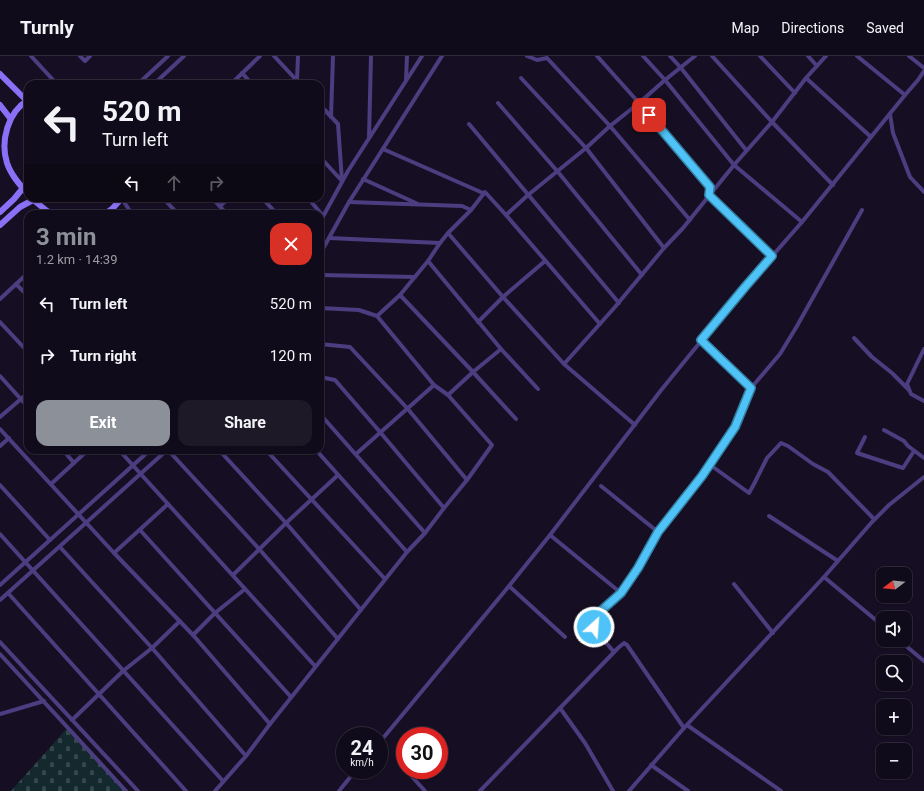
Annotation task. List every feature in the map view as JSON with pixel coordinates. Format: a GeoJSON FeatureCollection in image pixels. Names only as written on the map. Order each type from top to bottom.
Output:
{"type":"FeatureCollection","features":[{"type":"Feature","properties":{"kind":"street"},"geometry":{"type":"LineString","coordinates":[[30,56],[53,80]]}},
{"type":"Feature","properties":{"kind":"street"},"geometry":{"type":"LineString","coordinates":[[80,56],[85,61],[90,56]]}},
{"type":"Feature","properties":{"kind":"street"},"geometry":{"type":"LineString","coordinates":[[142,80],[168,56]]}},
{"type":"Feature","properties":{"kind":"street"},"geometry":{"type":"LineString","coordinates":[[158,80],[184,56]]}},
{"type":"Feature","properties":{"kind":"street"},"geometry":{"type":"LineString","coordinates":[[234,80],[260,56]]}},
{"type":"Feature","properties":{"kind":"street"},"geometry":{"type":"LineString","coordinates":[[274,56],[296,80]]}},
{"type":"Feature","properties":{"kind":"street"},"geometry":{"type":"LineString","coordinates":[[296,80],[298,56]]}},
{"type":"Feature","properties":{"kind":"street"},"geometry":{"type":"LineString","coordinates":[[331,117],[333,56]]}},
{"type":"Feature","properties":{"kind":"street"},"geometry":{"type":"LineString","coordinates":[[369,138],[371,56]]}},
{"type":"Feature","properties":{"kind":"street"},"geometry":{"type":"LineString","coordinates":[[406,80],[407,56]]}},
{"type":"Feature","properties":{"kind":"street"},"geometry":{"type":"LineString","coordinates":[[324,214],[342,181],[422,56]]}},
{"type":"Feature","properties":{"kind":"street"},"geometry":{"type":"LineString","coordinates":[[324,247],[349,202],[442,56]]}},
{"type":"Feature","properties":{"kind":"street"},"geometry":{"type":"LineString","coordinates":[[527,56],[537,60],[548,58],[610,126],[690,220]]}},
{"type":"Feature","properties":{"kind":"street"},"geometry":{"type":"LineString","coordinates":[[596,56],[639,103],[710,187],[709,195]]}},
{"type":"Feature","properties":{"kind":"street"},"geometry":{"type":"LineString","coordinates":[[643,56],[665,80],[734,165],[802,222]]}},
{"type":"Feature","properties":{"kind":"street"},"geometry":{"type":"LineString","coordinates":[[670,56],[746,150]]}},
{"type":"Feature","properties":{"kind":"street"},"geometry":{"type":"LineString","coordinates":[[506,215],[695,56]]}},
{"type":"Feature","properties":{"kind":"street"},"geometry":{"type":"LineString","coordinates":[[712,56],[832,185]]}},
{"type":"Feature","properties":{"kind":"street"},"geometry":{"type":"LineString","coordinates":[[760,56],[795,93]]}},
{"type":"Feature","properties":{"kind":"street"},"geometry":{"type":"LineString","coordinates":[[808,56],[817,66]]}},
{"type":"Feature","properties":{"kind":"street"},"geometry":{"type":"LineString","coordinates":[[564,364],[619,303],[664,248],[690,220],[746,150],[772,122],[806,78],[826,56]]}},
{"type":"Feature","properties":{"kind":"street"},"geometry":{"type":"LineString","coordinates":[[857,56],[905,95]]}},
{"type":"Feature","properties":{"kind":"street"},"geometry":{"type":"LineString","coordinates":[[388,732],[550,535],[701,340],[802,222],[918,80],[924,70],[909,56]]}},
{"type":"Feature","properties":{"kind":"street"},"geometry":{"type":"LineString","coordinates":[[242,73],[248,80]]}},
{"type":"Feature","properties":{"kind":"street"},"geometry":{"type":"LineString","coordinates":[[0,74],[24,97]]}},
{"type":"Feature","properties":{"kind":"street"},"geometry":{"type":"LineString","coordinates":[[522,78],[586,148],[664,248]]}},
{"type":"Feature","properties":{"kind":"street"},"geometry":{"type":"LineString","coordinates":[[806,78],[871,137]]}},
{"type":"Feature","properties":{"kind":"street"},"geometry":{"type":"LineString","coordinates":[[0,212],[23,188],[7,163],[4,149],[5,134],[10,118],[24,103]]}},
{"type":"Feature","properties":{"kind":"street"},"geometry":{"type":"LineString","coordinates":[[498,103],[558,172],[642,275]]}},
{"type":"Feature","properties":{"kind":"street"},"geometry":{"type":"LineString","coordinates":[[0,104],[10,118]]}},
{"type":"Feature","properties":{"kind":"street"},"geometry":{"type":"LineString","coordinates":[[324,109],[338,124],[342,181]]}},
{"type":"Feature","properties":{"kind":"street"},"geometry":{"type":"LineString","coordinates":[[890,114],[893,133],[910,177],[924,192]]}},
{"type":"Feature","properties":{"kind":"street"},"geometry":{"type":"LineString","coordinates":[[469,124],[619,303]]}},
{"type":"Feature","properties":{"kind":"street"},"geometry":{"type":"LineString","coordinates":[[383,149],[484,193],[485,192],[600,324]]}},
{"type":"Feature","properties":{"kind":"street"},"geometry":{"type":"LineString","coordinates":[[324,161],[342,181]]}},
{"type":"Feature","properties":{"kind":"street"},"geometry":{"type":"LineString","coordinates":[[364,179],[420,204]]}},
{"type":"Feature","properties":{"kind":"street"},"geometry":{"type":"LineString","coordinates":[[377,316],[400,295],[414,276],[428,261],[448,233],[471,210],[484,193]]}},
{"type":"Feature","properties":{"kind":"street"},"geometry":{"type":"LineString","coordinates":[[709,195],[772,256]]}},
{"type":"Feature","properties":{"kind":"street"},"geometry":{"type":"LineString","coordinates":[[0,225],[28,202]]}},
{"type":"Feature","properties":{"kind":"street"},"geometry":{"type":"LineString","coordinates":[[36,202],[46,210]]}},
{"type":"Feature","properties":{"kind":"street"},"geometry":{"type":"LineString","coordinates":[[110,210],[119,202]]}},
{"type":"Feature","properties":{"kind":"street"},"geometry":{"type":"LineString","coordinates":[[167,202],[174,210]]}},
{"type":"Feature","properties":{"kind":"street"},"geometry":{"type":"LineString","coordinates":[[216,202],[224,210]]}},
{"type":"Feature","properties":{"kind":"street"},"geometry":{"type":"LineString","coordinates":[[220,206],[224,202]]}},
{"type":"Feature","properties":{"kind":"street"},"geometry":{"type":"LineString","coordinates":[[266,202],[273,210]]}},
{"type":"Feature","properties":{"kind":"street"},"geometry":{"type":"LineString","coordinates":[[311,202],[318,210]]}},
{"type":"Feature","properties":{"kind":"street"},"geometry":{"type":"LineString","coordinates":[[349,202],[462,206],[471,210]]}},
{"type":"Feature","properties":{"kind":"street"},"geometry":{"type":"LineString","coordinates":[[614,652],[594,627],[594,617],[621,593],[638,568],[658,532],[735,427],[751,388],[780,354],[862,210]]}},
{"type":"Feature","properties":{"kind":"street"},"geometry":{"type":"LineString","coordinates":[[448,233],[503,297],[564,364],[635,425]]}},
{"type":"Feature","properties":{"kind":"street"},"geometry":{"type":"LineString","coordinates":[[329,238],[440,243]]}},
{"type":"Feature","properties":{"kind":"street"},"geometry":{"type":"LineString","coordinates":[[428,261],[501,349],[538,389]]}},
{"type":"Feature","properties":{"kind":"street"},"geometry":{"type":"LineString","coordinates":[[478,322],[503,297],[545,261]]}},
{"type":"Feature","properties":{"kind":"street"},"geometry":{"type":"LineString","coordinates":[[324,274],[414,276]]}},
{"type":"Feature","properties":{"kind":"street"},"geometry":{"type":"LineString","coordinates":[[0,299],[24,277]]}},
{"type":"Feature","properties":{"kind":"street"},"geometry":{"type":"LineString","coordinates":[[16,284],[24,292]]}},
{"type":"Feature","properties":{"kind":"street"},"geometry":{"type":"LineString","coordinates":[[400,295],[516,419]]}},
{"type":"Feature","properties":{"kind":"street"},"geometry":{"type":"LineString","coordinates":[[215,791],[246,756],[315,666],[407,552],[425,533],[467,480],[492,445],[448,395],[434,385],[377,316],[359,310],[324,308]]}},
{"type":"Feature","properties":{"kind":"street"},"geometry":{"type":"LineString","coordinates":[[0,322],[24,348]]}},
{"type":"Feature","properties":{"kind":"street"},"geometry":{"type":"LineString","coordinates":[[854,338],[872,357],[892,373],[909,390],[911,394],[924,401]]}},
{"type":"Feature","properties":{"kind":"street"},"geometry":{"type":"LineString","coordinates":[[701,340],[751,388]]}},
{"type":"Feature","properties":{"kind":"street"},"geometry":{"type":"LineString","coordinates":[[324,344],[350,347],[407,408],[467,480]]}},
{"type":"Feature","properties":{"kind":"street"},"geometry":{"type":"LineString","coordinates":[[448,395],[501,349]]}},
{"type":"Feature","properties":{"kind":"street"},"geometry":{"type":"LineString","coordinates":[[909,390],[907,384],[924,349]]}},
{"type":"Feature","properties":{"kind":"street"},"geometry":{"type":"LineString","coordinates":[[0,376],[24,402]]}},
{"type":"Feature","properties":{"kind":"street"},"geometry":{"type":"LineString","coordinates":[[324,378],[335,380],[444,508]]}},
{"type":"Feature","properties":{"kind":"street"},"geometry":{"type":"LineString","coordinates":[[356,454],[434,385]]}},
{"type":"Feature","properties":{"kind":"street"},"geometry":{"type":"LineString","coordinates":[[0,417],[24,396]]}},
{"type":"Feature","properties":{"kind":"street"},"geometry":{"type":"LineString","coordinates":[[324,418],[425,533]]}},
{"type":"Feature","properties":{"kind":"street"},"geometry":{"type":"LineString","coordinates":[[0,429],[114,553],[193,635],[270,724]]}},
{"type":"Feature","properties":{"kind":"street"},"geometry":{"type":"LineString","coordinates":[[884,430],[904,441],[908,446],[924,458]]}},
{"type":"Feature","properties":{"kind":"street"},"geometry":{"type":"LineString","coordinates":[[865,436],[858,453],[904,468],[914,450]]}},
{"type":"Feature","properties":{"kind":"street"},"geometry":{"type":"LineString","coordinates":[[0,446],[9,438]]}},
{"type":"Feature","properties":{"kind":"street"},"geometry":{"type":"LineString","coordinates":[[709,464],[748,493],[767,458],[781,443],[828,472],[874,519]]}},
{"type":"Feature","properties":{"kind":"street"},"geometry":{"type":"LineString","coordinates":[[66,454],[74,463]]}},
{"type":"Feature","properties":{"kind":"street"},"geometry":{"type":"LineString","coordinates":[[51,484],[84,454]]}},
{"type":"Feature","properties":{"kind":"street"},"geometry":{"type":"LineString","coordinates":[[123,454],[315,666]]}},
{"type":"Feature","properties":{"kind":"street"},"geometry":{"type":"LineString","coordinates":[[0,585],[145,454]]}},
{"type":"Feature","properties":{"kind":"street"},"geometry":{"type":"LineString","coordinates":[[0,600],[164,454]]}},
{"type":"Feature","properties":{"kind":"street"},"geometry":{"type":"LineString","coordinates":[[172,454],[338,638]]}},
{"type":"Feature","properties":{"kind":"street"},"geometry":{"type":"LineString","coordinates":[[223,454],[286,523],[361,610]]}},
{"type":"Feature","properties":{"kind":"street"},"geometry":{"type":"LineString","coordinates":[[270,454],[385,580]]}},
{"type":"Feature","properties":{"kind":"street"},"geometry":{"type":"LineString","coordinates":[[320,454],[407,552]]}},
{"type":"Feature","properties":{"kind":"street"},"geometry":{"type":"LineString","coordinates":[[233,575],[338,475]]}},
{"type":"Feature","properties":{"kind":"street"},"geometry":{"type":"LineString","coordinates":[[628,791],[824,577],[874,519],[924,477]]}},
{"type":"Feature","properties":{"kind":"street"},"geometry":{"type":"LineString","coordinates":[[0,485],[50,540]]}},
{"type":"Feature","properties":{"kind":"street"},"geometry":{"type":"LineString","coordinates":[[601,486],[658,532]]}},
{"type":"Feature","properties":{"kind":"street"},"geometry":{"type":"LineString","coordinates":[[114,553],[168,504]]}},
{"type":"Feature","properties":{"kind":"street"},"geometry":{"type":"LineString","coordinates":[[769,516],[838,561]]}},
{"type":"Feature","properties":{"kind":"street"},"geometry":{"type":"LineString","coordinates":[[140,530],[291,697]]}},
{"type":"Feature","properties":{"kind":"street"},"geometry":{"type":"LineString","coordinates":[[0,534],[223,781]]}},
{"type":"Feature","properties":{"kind":"street"},"geometry":{"type":"LineString","coordinates":[[550,535],[621,593]]}},
{"type":"Feature","properties":{"kind":"street"},"geometry":{"type":"LineString","coordinates":[[60,547],[152,648],[246,756]]}},
{"type":"Feature","properties":{"kind":"street"},"geometry":{"type":"LineString","coordinates":[[824,577],[876,620]]}},
{"type":"Feature","properties":{"kind":"street"},"geometry":{"type":"LineString","coordinates":[[734,584],[773,633]]}},
{"type":"Feature","properties":{"kind":"street"},"geometry":{"type":"LineString","coordinates":[[509,586],[565,637]]}},
{"type":"Feature","properties":{"kind":"street"},"geometry":{"type":"LineString","coordinates":[[193,635],[215,613],[245,589]]}},
{"type":"Feature","properties":{"kind":"street"},"geometry":{"type":"LineString","coordinates":[[8,593],[186,791]]}},
{"type":"Feature","properties":{"kind":"street"},"geometry":{"type":"LineString","coordinates":[[72,720],[123,671],[152,648],[180,621]]}},
{"type":"Feature","properties":{"kind":"street"},"geometry":{"type":"LineString","coordinates":[[0,642],[138,791]]}},
{"type":"Feature","properties":{"kind":"street"},"geometry":{"type":"LineString","coordinates":[[480,791],[624,643],[627,645],[686,727],[781,791]]}},
{"type":"Feature","properties":{"kind":"street"},"geometry":{"type":"LineString","coordinates":[[907,647],[924,661]]}},
{"type":"Feature","properties":{"kind":"street"},"geometry":{"type":"LineString","coordinates":[[0,654],[126,791]]}},
{"type":"Feature","properties":{"kind":"street"},"geometry":{"type":"LineString","coordinates":[[0,714],[44,701]]}},
{"type":"Feature","properties":{"kind":"street"},"geometry":{"type":"LineString","coordinates":[[560,708],[585,743],[612,791]]}},
{"type":"Feature","properties":{"kind":"street"},"geometry":{"type":"LineString","coordinates":[[651,766],[688,791]]}},
{"type":"Feature","properties":{"kind":"street"},"geometry":{"type":"LineString","coordinates":[[339,791],[349,779]]}},
{"type":"Feature","properties":{"kind":"street"},"geometry":{"type":"LineString","coordinates":[[413,779],[424,791]]}},
{"type":"Feature","properties":{"kind":"street"},"geometry":{"type":"LineString","coordinates":[[772,791],[775,787]]}},
{"type":"Feature","properties":{"kind":"green space"},"geometry":{"type":"Polygon","coordinates":[[[68,727],[126,791],[11,791],[68,727]]]}},
{"type":"Feature","properties":{"kind":"route"},"geometry":{"type":"LineString","coordinates":[[594,627],[594,617],[621,593],[638,568],[658,532],[702,476],[735,427],[751,388],[701,340],[772,256],[709,195],[710,187],[649,115]]}}]}
